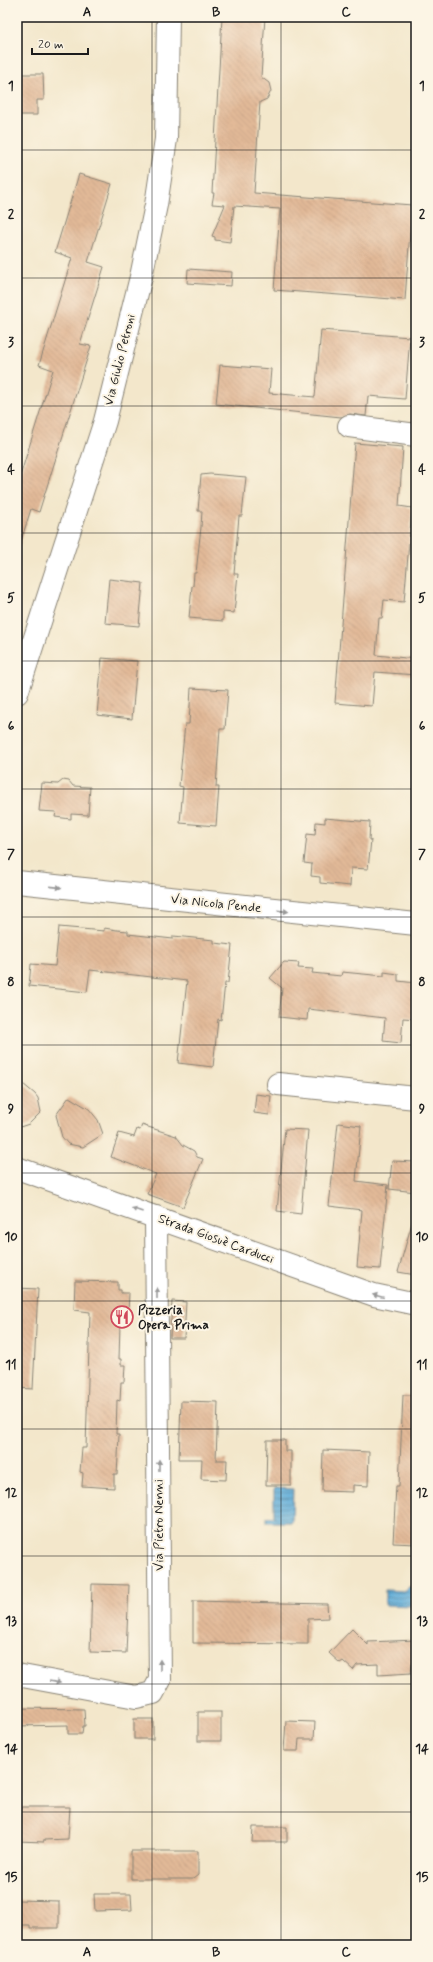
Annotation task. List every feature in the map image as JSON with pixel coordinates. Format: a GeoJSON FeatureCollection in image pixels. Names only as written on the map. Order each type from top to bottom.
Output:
{"type":"FeatureCollection","features":[{"type":"Feature","properties":{"kind":"street","name":"Via Giulio Petroni"},"geometry":{"type":"LineString","coordinates":[[17,693],[105,421],[140,277],[156,205],[166,138],[168,17]]}},
{"type":"Feature","properties":{"kind":"street"},"geometry":{"type":"LineString","coordinates":[[348,426],[416,435]]}},
{"type":"Feature","properties":{"kind":"street","name":"Via Nicola Pende"},"geometry":{"type":"LineString","coordinates":[[17,882],[416,924]]}},
{"type":"Feature","properties":{"kind":"street"},"geometry":{"type":"LineString","coordinates":[[278,1084],[416,1098]]}},
{"type":"Feature","properties":{"kind":"street","name":"Strada Giosuè Carducci"},"geometry":{"type":"LineString","coordinates":[[17,1168],[374,1295],[416,1304]]}},
{"type":"Feature","properties":{"kind":"street","name":"Via Pietro Nenni"},"geometry":{"type":"LineString","coordinates":[[17,1675],[136,1697],[153,1693],[160,1680],[156,1217]]}},
{"type":"Feature","properties":{"kind":"water"},"geometry":{"type":"Polygon","coordinates":[[[274,1488],[293,1489],[292,1522],[267,1522],[267,1517],[274,1517],[274,1488]]]}},
{"type":"Feature","properties":{"kind":"water"},"geometry":{"type":"Polygon","coordinates":[[[410,1586],[414,1590],[414,1606],[385,1605],[385,1590],[405,1591],[410,1586]]]}},
{"type":"Feature","properties":{"kind":"building"},"geometry":{"type":"Polygon","coordinates":[[[222,17],[265,17],[261,77],[269,83],[271,91],[267,99],[260,102],[254,193],[412,205],[405,300],[274,290],[280,209],[234,206],[230,242],[215,240],[215,237],[212,236],[225,205],[212,204],[214,193],[212,193],[222,17]]]}},
{"type":"Feature","properties":{"kind":"building"},"geometry":{"type":"Polygon","coordinates":[[[17,74],[43,74],[44,100],[37,100],[37,115],[17,115],[17,74]]]}},
{"type":"Feature","properties":{"kind":"building"},"geometry":{"type":"Polygon","coordinates":[[[79,174],[112,184],[88,262],[104,267],[80,344],[91,346],[39,512],[31,509],[20,544],[17,543],[17,486],[53,370],[39,365],[72,258],[55,252],[79,174]]]}},
{"type":"Feature","properties":{"kind":"building"},"geometry":{"type":"Polygon","coordinates":[[[188,269],[232,272],[231,286],[187,283],[188,269]]]}},
{"type":"Feature","properties":{"kind":"building"},"geometry":{"type":"Polygon","coordinates":[[[321,330],[410,337],[405,399],[368,396],[366,416],[350,414],[341,417],[216,404],[220,365],[271,369],[269,393],[315,397],[321,330]]]}},
{"type":"Feature","properties":{"kind":"building"},"geometry":{"type":"Polygon","coordinates":[[[355,443],[403,447],[399,506],[412,508],[404,602],[384,600],[382,618],[379,618],[376,655],[416,659],[416,675],[375,672],[372,706],[335,703],[355,443]]]}},
{"type":"Feature","properties":{"kind":"building"},"geometry":{"type":"Polygon","coordinates":[[[210,474],[246,477],[242,516],[239,516],[234,574],[238,574],[234,613],[223,612],[223,621],[189,618],[192,586],[194,573],[196,573],[201,527],[202,511],[198,511],[201,475],[210,474]]]}},
{"type":"Feature","properties":{"kind":"building"},"geometry":{"type":"Polygon","coordinates":[[[109,579],[143,583],[139,626],[105,623],[109,579]]]}},
{"type":"Feature","properties":{"kind":"building"},"geometry":{"type":"Polygon","coordinates":[[[102,658],[137,661],[132,719],[97,715],[102,658]]]}},
{"type":"Feature","properties":{"kind":"building"},"geometry":{"type":"Polygon","coordinates":[[[191,688],[228,690],[225,729],[220,729],[216,787],[219,787],[216,826],[180,823],[183,787],[179,786],[185,724],[189,724],[191,688]]]}},
{"type":"Feature","properties":{"kind":"building"},"geometry":{"type":"Polygon","coordinates":[[[63,780],[69,781],[73,786],[90,787],[88,815],[71,814],[71,819],[55,817],[56,812],[39,811],[42,783],[58,784],[63,780]]]}},
{"type":"Feature","properties":{"kind":"building"},"geometry":{"type":"Polygon","coordinates":[[[325,818],[370,822],[369,840],[371,840],[368,869],[351,868],[350,886],[320,883],[320,877],[311,876],[312,864],[304,863],[307,834],[315,835],[316,822],[325,823],[325,818]]]}},
{"type":"Feature","properties":{"kind":"building"},"geometry":{"type":"Polygon","coordinates":[[[59,927],[104,931],[104,928],[128,931],[128,934],[173,939],[173,936],[214,940],[214,943],[232,945],[228,983],[225,983],[221,1020],[218,1019],[213,1067],[178,1063],[187,981],[90,970],[87,992],[29,986],[31,964],[55,966],[59,927]]]}},
{"type":"Feature","properties":{"kind":"building"},"geometry":{"type":"Polygon","coordinates":[[[284,962],[299,963],[298,968],[313,969],[312,973],[341,976],[342,972],[384,976],[384,972],[398,974],[398,981],[416,983],[416,1019],[403,1018],[401,1043],[383,1041],[385,1018],[308,1009],[307,1020],[279,1017],[282,988],[270,978],[284,962]]]}},
{"type":"Feature","properties":{"kind":"building"},"geometry":{"type":"Polygon","coordinates":[[[17,1079],[38,1098],[41,1112],[29,1124],[17,1128],[17,1079]]]}},
{"type":"Feature","properties":{"kind":"building"},"geometry":{"type":"Polygon","coordinates":[[[256,1094],[271,1096],[269,1115],[254,1113],[256,1094]]]}},
{"type":"Feature","properties":{"kind":"building"},"geometry":{"type":"Polygon","coordinates":[[[69,1097],[89,1109],[98,1120],[103,1134],[83,1147],[68,1144],[62,1137],[56,1115],[69,1097]]]}},
{"type":"Feature","properties":{"kind":"building"},"geometry":{"type":"Polygon","coordinates":[[[338,1123],[361,1126],[356,1181],[388,1185],[380,1269],[357,1267],[362,1210],[329,1206],[338,1123]]]}},
{"type":"Feature","properties":{"kind":"building"},"geometry":{"type":"Polygon","coordinates":[[[142,1125],[176,1136],[183,1145],[194,1151],[197,1157],[203,1159],[183,1207],[147,1194],[156,1174],[111,1157],[119,1133],[134,1137],[137,1129],[140,1130],[142,1125]]]}},
{"type":"Feature","properties":{"kind":"building"},"geometry":{"type":"Polygon","coordinates":[[[285,1129],[308,1130],[301,1214],[277,1211],[285,1129]]]}},
{"type":"Feature","properties":{"kind":"building"},"geometry":{"type":"Polygon","coordinates":[[[392,1161],[416,1162],[416,1192],[389,1189],[392,1161]]]}},
{"type":"Feature","properties":{"kind":"building"},"geometry":{"type":"Polygon","coordinates":[[[412,1223],[416,1224],[416,1275],[398,1272],[412,1223]]]}},
{"type":"Feature","properties":{"kind":"building"},"geometry":{"type":"Polygon","coordinates":[[[75,1281],[118,1282],[118,1290],[121,1290],[121,1293],[129,1293],[128,1313],[124,1313],[123,1325],[120,1324],[119,1359],[121,1359],[121,1365],[125,1365],[124,1382],[121,1382],[120,1401],[117,1400],[116,1434],[119,1434],[117,1474],[114,1474],[114,1488],[82,1486],[83,1473],[80,1472],[82,1448],[86,1448],[90,1312],[74,1310],[75,1281]]]}},
{"type":"Feature","properties":{"kind":"building"},"geometry":{"type":"Polygon","coordinates":[[[17,1288],[38,1289],[33,1389],[17,1388],[17,1288]]]}},
{"type":"Feature","properties":{"kind":"building"},"geometry":{"type":"Polygon","coordinates":[[[172,1301],[186,1302],[184,1338],[170,1338],[172,1301]]]}},
{"type":"Feature","properties":{"kind":"building"},"geometry":{"type":"Polygon","coordinates":[[[403,1395],[416,1395],[416,1544],[393,1543],[396,1486],[399,1486],[403,1395]]]}},
{"type":"Feature","properties":{"kind":"building"},"geometry":{"type":"Polygon","coordinates":[[[181,1401],[218,1402],[216,1460],[227,1460],[226,1480],[201,1479],[202,1459],[179,1459],[181,1401]]]}},
{"type":"Feature","properties":{"kind":"building"},"geometry":{"type":"Polygon","coordinates":[[[267,1440],[285,1440],[285,1451],[291,1451],[291,1485],[266,1485],[267,1440]]]}},
{"type":"Feature","properties":{"kind":"building"},"geometry":{"type":"Polygon","coordinates":[[[323,1450],[369,1452],[368,1486],[353,1485],[353,1492],[322,1491],[323,1450]]]}},
{"type":"Feature","properties":{"kind":"building"},"geometry":{"type":"Polygon","coordinates":[[[92,1584],[129,1585],[126,1653],[90,1652],[92,1584]]]}},
{"type":"Feature","properties":{"kind":"building"},"geometry":{"type":"Polygon","coordinates":[[[193,1601],[327,1604],[328,1618],[308,1619],[308,1644],[193,1643],[193,1601]]]}},
{"type":"Feature","properties":{"kind":"building"},"geometry":{"type":"Polygon","coordinates":[[[352,1629],[368,1645],[368,1642],[416,1640],[416,1663],[412,1663],[411,1673],[378,1675],[378,1664],[357,1665],[353,1670],[343,1661],[340,1663],[329,1653],[352,1629]]]}},
{"type":"Feature","properties":{"kind":"building"},"geometry":{"type":"Polygon","coordinates":[[[17,1708],[84,1709],[85,1726],[83,1726],[82,1734],[68,1734],[68,1725],[17,1726],[17,1708]]]}},
{"type":"Feature","properties":{"kind":"building"},"geometry":{"type":"Polygon","coordinates":[[[198,1712],[221,1712],[221,1741],[198,1741],[198,1712]]]}},
{"type":"Feature","properties":{"kind":"building"},"geometry":{"type":"Polygon","coordinates":[[[134,1719],[153,1719],[153,1739],[134,1739],[134,1719]]]}},
{"type":"Feature","properties":{"kind":"building"},"geometry":{"type":"Polygon","coordinates":[[[286,1721],[315,1722],[314,1739],[299,1739],[298,1751],[284,1751],[286,1721]]]}},
{"type":"Feature","properties":{"kind":"building"},"geometry":{"type":"Polygon","coordinates":[[[17,1807],[70,1807],[68,1839],[44,1840],[44,1842],[17,1841],[17,1807]]]}},
{"type":"Feature","properties":{"kind":"building"},"geometry":{"type":"Polygon","coordinates":[[[253,1827],[287,1827],[287,1842],[252,1842],[253,1827]]]}},
{"type":"Feature","properties":{"kind":"building"},"geometry":{"type":"Polygon","coordinates":[[[131,1851],[198,1851],[198,1875],[193,1879],[131,1879],[131,1851]]]}},
{"type":"Feature","properties":{"kind":"building"},"geometry":{"type":"Polygon","coordinates":[[[94,1894],[131,1894],[132,1910],[95,1911],[94,1894]]]}},
{"type":"Feature","properties":{"kind":"building"},"geometry":{"type":"Polygon","coordinates":[[[17,1900],[59,1901],[59,1928],[30,1928],[30,1925],[17,1925],[17,1900]]]}},
{"type":"Feature","properties":{"kind":"place","name":"Pizzeria Opera Prima"},"geometry":{"type":"Point","coordinates":[122,1317]}}]}
